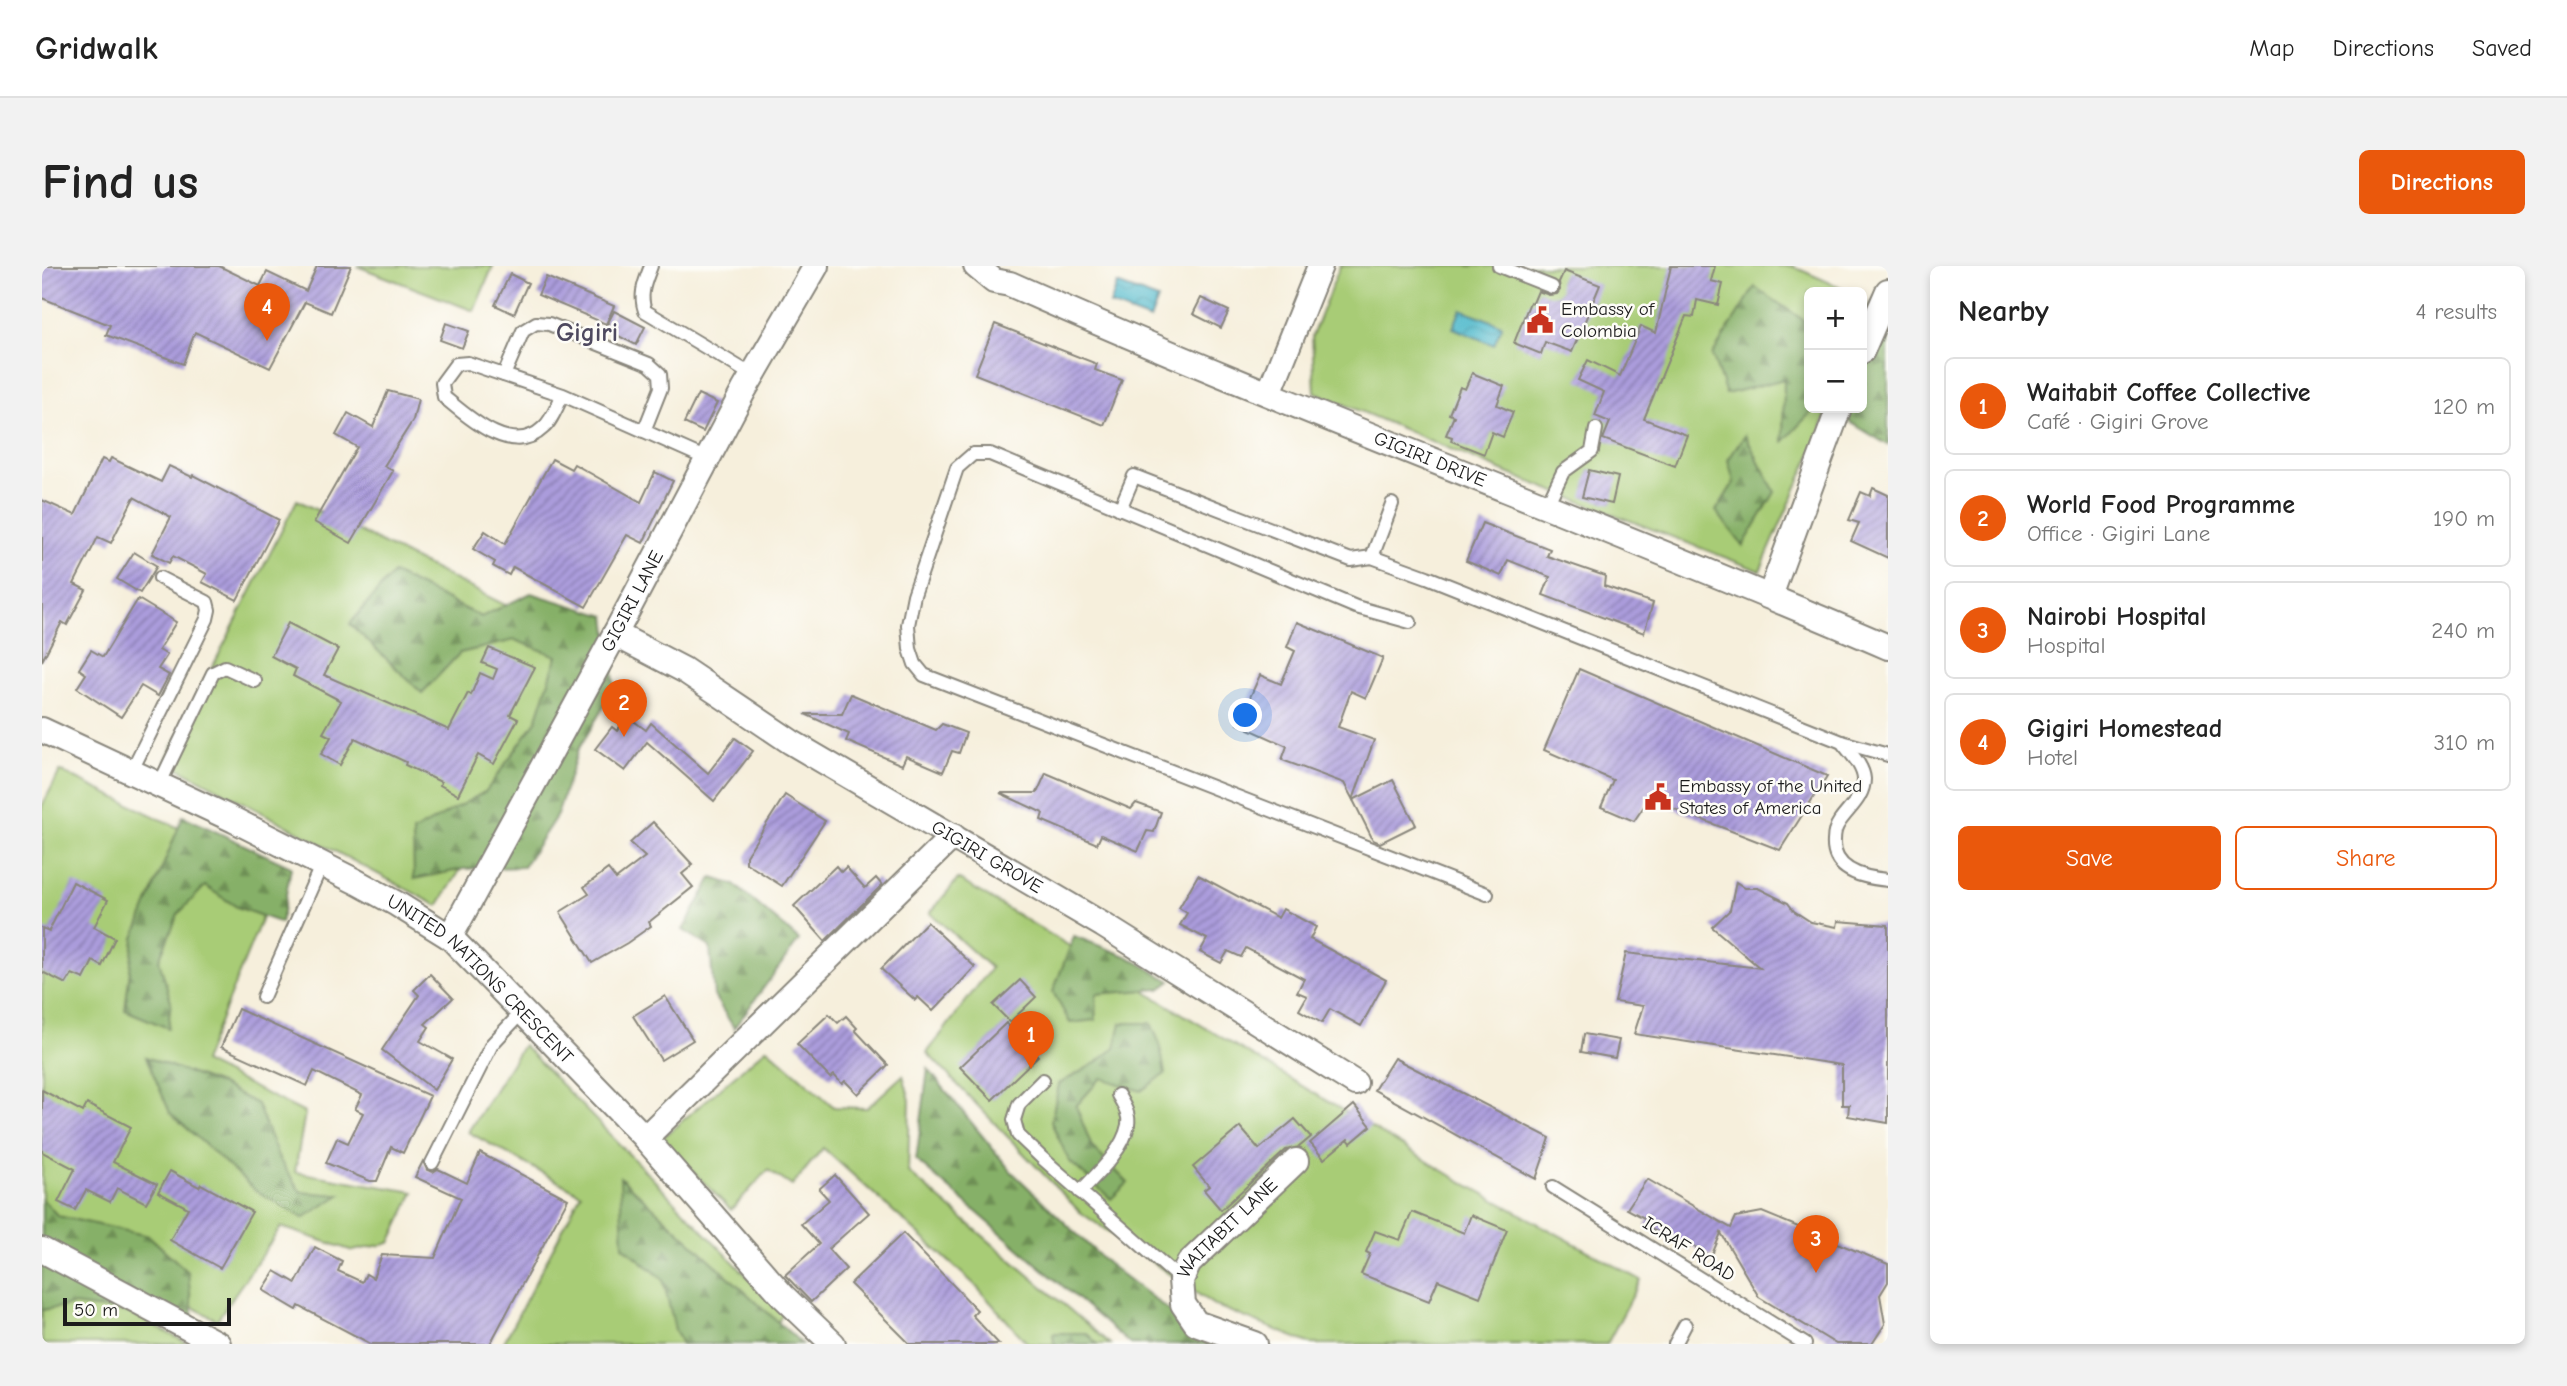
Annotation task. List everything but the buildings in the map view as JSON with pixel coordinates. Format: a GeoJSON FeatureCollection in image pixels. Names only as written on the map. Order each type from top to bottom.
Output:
{"type":"FeatureCollection","features":[{"type":"Feature","properties":{"kind":"street","name":"GIGIRI LANE"},"geometry":{"type":"LineString","coordinates":[[450,937],[752,375],[816,266]]}},
{"type":"Feature","properties":{"kind":"street"},"geometry":{"type":"LineString","coordinates":[[1269,393],[1320,266]]}},
{"type":"Feature","properties":{"kind":"street","name":"GIGIRI DRIVE"},"geometry":{"type":"LineString","coordinates":[[990,271],[1010,284],[1269,393],[1770,596],[1888,647]]}},
{"type":"Feature","properties":{"kind":"street"},"geometry":{"type":"LineString","coordinates":[[1862,350],[1888,291]]}},
{"type":"Feature","properties":{"kind":"street"},"geometry":{"type":"LineString","coordinates":[[1770,596],[1837,413]]}},
{"type":"Feature","properties":{"kind":"street","name":"GIGIRI GROVE"},"geometry":{"type":"LineString","coordinates":[[615,634],[684,670],[791,742],[1103,926],[1355,1083]]}},
{"type":"Feature","properties":{"kind":"street","name":"UNITED NATIONS CRESCENT"},"geometry":{"type":"LineString","coordinates":[[45,739],[132,770],[397,904],[450,937],[645,1138],[783,1296],[833,1344]]}},
{"type":"Feature","properties":{"kind":"street"},"geometry":{"type":"LineString","coordinates":[[645,1138],[954,836]]}},
{"type":"Feature","properties":{"kind":"street","name":"WAITABIT LANE"},"geometry":{"type":"LineString","coordinates":[[1255,1344],[1195,1323],[1183,1304],[1181,1280],[1189,1263],[1296,1161]]}},
{"type":"Feature","properties":{"kind":"street"},"geometry":{"type":"LineString","coordinates":[[42,1251],[218,1344]]}},
{"type":"Feature","properties":{"kind":"lane"},"geometry":{"type":"LineString","coordinates":[[651,266],[642,289],[641,301],[645,311],[752,375]]}},
{"type":"Feature","properties":{"kind":"lane"},"geometry":{"type":"LineString","coordinates":[[1499,266],[1552,287]]}},
{"type":"Feature","properties":{"kind":"lane"},"geometry":{"type":"LineString","coordinates":[[504,375],[523,331],[536,323],[549,324],[649,364],[660,374],[661,388],[644,431]]}},
{"type":"Feature","properties":{"kind":"lane"},"geometry":{"type":"LineString","coordinates":[[563,395],[543,428],[528,436],[504,439],[472,421],[444,397],[442,383],[456,365],[468,363],[563,395],[707,459]]}},
{"type":"Feature","properties":{"kind":"lane"},"geometry":{"type":"LineString","coordinates":[[1547,505],[1563,472],[1592,451],[1596,429]]}},
{"type":"Feature","properties":{"kind":"lane"},"geometry":{"type":"LineString","coordinates":[[1410,622],[1356,607],[990,454],[972,454],[957,468],[914,594],[908,625],[910,649],[915,664],[924,675],[1487,894]]}},
{"type":"Feature","properties":{"kind":"lane"},"geometry":{"type":"LineString","coordinates":[[1120,509],[1133,476],[1351,560],[1372,557],[1842,742],[1888,755]]}},
{"type":"Feature","properties":{"kind":"lane"},"geometry":{"type":"LineString","coordinates":[[1372,557],[1392,504]]}},
{"type":"Feature","properties":{"kind":"lane"},"geometry":{"type":"LineString","coordinates":[[132,770],[207,619],[209,610],[207,602],[200,597],[160,578]]}},
{"type":"Feature","properties":{"kind":"lane"},"geometry":{"type":"LineString","coordinates":[[159,785],[212,673],[225,667],[255,681]]}},
{"type":"Feature","properties":{"kind":"lane"},"geometry":{"type":"LineString","coordinates":[[1842,742],[1859,764],[1864,779],[1853,807],[1841,819],[1835,831],[1833,850],[1839,863],[1853,873],[1888,880]]}},
{"type":"Feature","properties":{"kind":"lane"},"geometry":{"type":"LineString","coordinates":[[263,997],[321,866]]}},
{"type":"Feature","properties":{"kind":"lane"},"geometry":{"type":"LineString","coordinates":[[432,1163],[492,1044],[522,1012]]}},
{"type":"Feature","properties":{"kind":"lane"},"geometry":{"type":"LineString","coordinates":[[1044,1080],[1019,1104],[1014,1119],[1018,1135],[1181,1280]]}},
{"type":"Feature","properties":{"kind":"lane"},"geometry":{"type":"LineString","coordinates":[[1080,1192],[1113,1157],[1128,1125],[1126,1111],[1118,1095]]}},
{"type":"Feature","properties":{"kind":"lane","name":"ICRAF ROAD"},"geometry":{"type":"LineString","coordinates":[[1553,1187],[1805,1344]]}},
{"type":"Feature","properties":{"kind":"lane"},"geometry":{"type":"LineString","coordinates":[[1675,1344],[1685,1325]]}},
{"type":"Feature","properties":{"kind":"green space"},"geometry":{"type":"Polygon","coordinates":[[[357,266],[493,266],[474,311],[357,266]]]}},
{"type":"Feature","properties":{"kind":"green space"},"geometry":{"type":"Polygon","coordinates":[[[1340,266],[1792,266],[1840,287],[1804,287],[1804,413],[1826,413],[1818,439],[1760,571],[1512,475],[1315,392],[1312,336],[1340,266]]]}},
{"type":"Feature","properties":{"kind":"green space"},"geometry":{"type":"Polygon","coordinates":[[[1888,280],[1888,445],[1835,413],[1867,413],[1867,309],[1888,280]]]}},
{"type":"Feature","properties":{"kind":"green space"},"geometry":{"type":"Polygon","coordinates":[[[1755,287],[1804,321],[1804,413],[1810,413],[1783,442],[1784,379],[1726,394],[1712,355],[1755,287]]]}},
{"type":"Feature","properties":{"kind":"green space"},"geometry":{"type":"Polygon","coordinates":[[[1745,435],[1775,492],[1743,546],[1716,511],[1734,482],[1728,460],[1745,435]]]}},
{"type":"Feature","properties":{"kind":"green space"},"geometry":{"type":"Polygon","coordinates":[[[297,500],[596,651],[438,906],[165,761],[297,500]]]}},
{"type":"Feature","properties":{"kind":"green space"},"geometry":{"type":"Polygon","coordinates":[[[393,573],[481,617],[531,593],[606,616],[615,688],[578,750],[557,815],[523,867],[464,869],[414,879],[413,832],[486,791],[536,721],[557,656],[515,640],[460,653],[422,693],[350,624],[393,573]]]}},
{"type":"Feature","properties":{"kind":"green space"},"geometry":{"type":"Polygon","coordinates":[[[60,771],[279,876],[203,1062],[305,1113],[295,1172],[414,1192],[390,1243],[353,1251],[281,1227],[217,1320],[42,1229],[42,806],[60,771]]]}},
{"type":"Feature","properties":{"kind":"green space"},"geometry":{"type":"Polygon","coordinates":[[[183,816],[291,867],[281,923],[237,907],[205,886],[178,914],[159,960],[171,1001],[168,1028],[125,1010],[134,938],[183,816]]]}},
{"type":"Feature","properties":{"kind":"green space"},"geometry":{"type":"Polygon","coordinates":[[[712,878],[735,885],[799,940],[734,1028],[714,996],[710,947],[683,930],[712,878]]]}},
{"type":"Feature","properties":{"kind":"green space"},"geometry":{"type":"Polygon","coordinates":[[[958,879],[1457,1179],[1641,1280],[1607,1344],[1311,1344],[1214,1305],[1080,1212],[927,1053],[991,968],[930,913],[958,879]]]}},
{"type":"Feature","properties":{"kind":"green space"},"geometry":{"type":"Polygon","coordinates":[[[1074,936],[1126,956],[1171,981],[1160,989],[1096,994],[1096,1020],[1070,1023],[1053,992],[1074,936]]]}},
{"type":"Feature","properties":{"kind":"green space"},"geometry":{"type":"Polygon","coordinates":[[[1121,1023],[1151,1023],[1160,1044],[1165,1074],[1141,1091],[1101,1078],[1076,1106],[1092,1147],[1128,1183],[1111,1199],[1069,1161],[1051,1122],[1059,1084],[1115,1048],[1121,1023]]]}},
{"type":"Feature","properties":{"kind":"green space"},"geometry":{"type":"Polygon","coordinates":[[[523,1045],[783,1313],[767,1344],[503,1344],[581,1194],[468,1132],[523,1045]]]}},
{"type":"Feature","properties":{"kind":"green space"},"geometry":{"type":"Polygon","coordinates":[[[767,1048],[834,1107],[867,1108],[903,1075],[910,1100],[908,1172],[1110,1344],[1028,1344],[974,1284],[823,1148],[792,1186],[768,1170],[731,1210],[661,1139],[767,1048]]]}},
{"type":"Feature","properties":{"kind":"green space"},"geometry":{"type":"Polygon","coordinates":[[[146,1057],[219,1084],[257,1104],[279,1159],[301,1192],[340,1195],[303,1218],[255,1190],[170,1113],[146,1057]]]}},
{"type":"Feature","properties":{"kind":"green space"},"geometry":{"type":"Polygon","coordinates":[[[928,1069],[1010,1170],[1107,1263],[1213,1344],[1130,1344],[916,1160],[928,1069]]]}},
{"type":"Feature","properties":{"kind":"green space"},"geometry":{"type":"Polygon","coordinates":[[[620,1177],[802,1344],[682,1344],[675,1330],[663,1279],[623,1246],[620,1177]]]}},
{"type":"Feature","properties":{"kind":"green space"},"geometry":{"type":"Polygon","coordinates":[[[42,1199],[58,1216],[149,1236],[188,1272],[193,1321],[73,1305],[42,1310],[42,1199]]]}},
{"type":"Feature","properties":{"kind":"green space"},"geometry":{"type":"Polygon","coordinates":[[[42,1267],[189,1344],[42,1344],[42,1267]]]}},
{"type":"Feature","properties":{"kind":"green space"},"geometry":{"type":"Polygon","coordinates":[[[1053,1333],[1086,1333],[1098,1344],[1054,1344],[1053,1333]]]}},
{"type":"Feature","properties":{"kind":"water"},"geometry":{"type":"Polygon","coordinates":[[[1117,284],[1158,299],[1150,320],[1110,305],[1117,284]]]}},
{"type":"Feature","properties":{"kind":"water"},"geometry":{"type":"Polygon","coordinates":[[[1461,309],[1502,325],[1494,345],[1453,328],[1461,309]]]}},
{"type":"Feature","properties":{"kind":"place","name":"Embassy of Colombia"},"geometry":{"type":"Point","coordinates":[1540,320]}},
{"type":"Feature","properties":{"kind":"place","name":"Gigiri Homestead"},"geometry":{"type":"Point","coordinates":[267,341]}},
{"type":"Feature","properties":{"kind":"place","name":"World Food Programme"},"geometry":{"type":"Point","coordinates":[624,737]}},
{"type":"Feature","properties":{"kind":"place","name":"Embassy of the United States of America"},"geometry":{"type":"Point","coordinates":[1658,797]}},
{"type":"Feature","properties":{"kind":"place","name":"Waitabit Coffee Collective"},"geometry":{"type":"Point","coordinates":[1031,1069]}},
{"type":"Feature","properties":{"kind":"place","name":"Nairobi Hospital"},"geometry":{"type":"Point","coordinates":[1816,1273]}},
{"type":"Feature","properties":{"kind":"district","name":"Gigiri"},"geometry":{"type":"Point","coordinates":[587,333]}}]}
